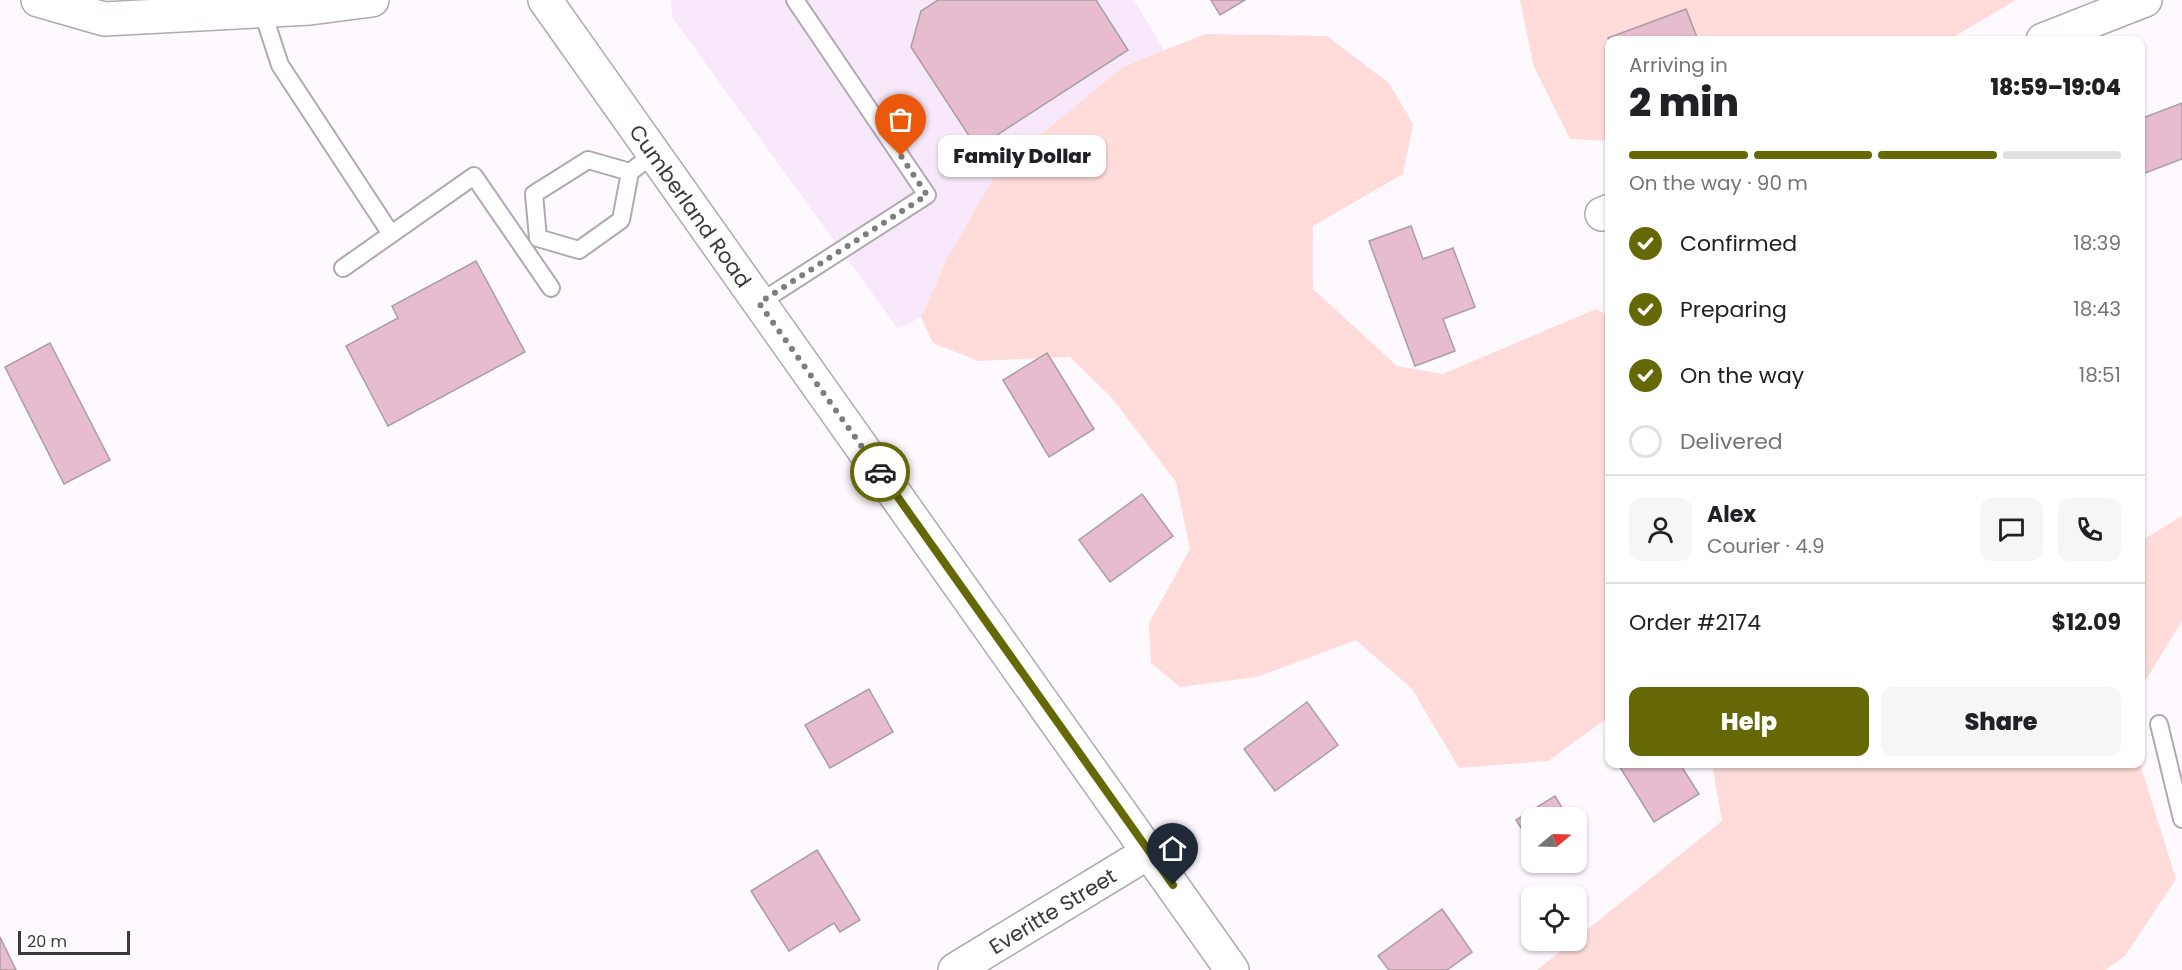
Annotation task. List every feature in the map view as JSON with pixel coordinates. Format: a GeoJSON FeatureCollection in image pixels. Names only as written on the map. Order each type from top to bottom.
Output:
{"type":"FeatureCollection","features":[{"type":"Feature","properties":{"kind":"main road"},"geometry":{"type":"LineString","coordinates":[[38,0],[104,19],[310,8],[372,0]]}},
{"type":"Feature","properties":{"kind":"main road","name":"Cumberland Road"},"geometry":{"type":"LineString","coordinates":[[545,0],[642,163],[759,303],[1232,970]]}},
{"type":"Feature","properties":{"kind":"main road"},"geometry":{"type":"LineString","coordinates":[[2053,36],[2145,0]]}},
{"type":"Feature","properties":{"kind":"main road","name":"Everitte Street"},"geometry":{"type":"LineString","coordinates":[[955,970],[1149,852]]}},
{"type":"Feature","properties":{"kind":"lane"},"geometry":{"type":"LineString","coordinates":[[759,303],[927,195],[795,0]]}},
{"type":"Feature","properties":{"kind":"lane"},"geometry":{"type":"LineString","coordinates":[[262,10],[280,65],[391,234]]}},
{"type":"Feature","properties":{"kind":"lane"},"geometry":{"type":"LineString","coordinates":[[588,160],[642,163],[621,220],[579,250],[538,238],[534,194],[588,160]]}},
{"type":"Feature","properties":{"kind":"lane"},"geometry":{"type":"LineString","coordinates":[[343,268],[474,176],[551,288]]}},
{"type":"Feature","properties":{"kind":"lane"},"geometry":{"type":"LineString","coordinates":[[524,248],[538,238]]}},
{"type":"Feature","properties":{"kind":"lane"},"geometry":{"type":"LineString","coordinates":[[2159,724],[2182,819]]}},
{"type":"Feature","properties":{"kind":"shaded area"},"geometry":{"type":"Polygon","coordinates":[[[671,0],[1134,0],[1165,52],[948,257],[921,317],[898,329],[672,17],[671,0]]]}},
{"type":"Feature","properties":{"kind":"shaded area"},"geometry":{"type":"Polygon","coordinates":[[[1520,0],[2016,0],[1955,36],[1605,36],[1605,141],[1570,139],[1534,67],[1520,0]]]}},
{"type":"Feature","properties":{"kind":"shaded area"},"geometry":{"type":"Polygon","coordinates":[[[1205,34],[1327,36],[1389,83],[1413,124],[1403,174],[1313,226],[1313,289],[1397,366],[1443,374],[1596,309],[1605,314],[1605,720],[1548,761],[1459,768],[1412,689],[1356,640],[1257,677],[1180,687],[1151,663],[1149,623],[1190,549],[1176,482],[1112,398],[1070,357],[978,361],[933,343],[921,317],[948,257],[999,169],[1123,67],[1205,34]]]}},
{"type":"Feature","properties":{"kind":"shaded area"},"geometry":{"type":"Polygon","coordinates":[[[2182,516],[2182,621],[2145,681],[2145,539],[2182,516]]]}},
{"type":"Feature","properties":{"kind":"shaded area"},"geometry":{"type":"Polygon","coordinates":[[[1713,768],[2141,768],[2176,879],[2125,956],[2105,970],[1537,970],[1561,951],[1587,951],[1587,930],[1722,821],[1713,768]]]}},
{"type":"Feature","properties":{"kind":"building"},"geometry":{"type":"Polygon","coordinates":[[[938,0],[1096,0],[1128,50],[977,148],[911,47],[921,11],[938,0]]]}},
{"type":"Feature","properties":{"kind":"building"},"geometry":{"type":"Polygon","coordinates":[[[1211,0],[1245,0],[1220,15],[1211,0]]]}},
{"type":"Feature","properties":{"kind":"building"},"geometry":{"type":"Polygon","coordinates":[[[1686,9],[1696,36],[1613,36],[1686,9]]]}},
{"type":"Feature","properties":{"kind":"building"},"geometry":{"type":"Polygon","coordinates":[[[2182,103],[2182,159],[2145,173],[2145,117],[2182,103]]]}},
{"type":"Feature","properties":{"kind":"building"},"geometry":{"type":"Polygon","coordinates":[[[1411,226],[1423,259],[1453,248],[1475,307],[1443,319],[1455,351],[1415,366],[1369,241],[1411,226]]]}},
{"type":"Feature","properties":{"kind":"building"},"geometry":{"type":"Polygon","coordinates":[[[476,261],[525,352],[388,426],[346,346],[398,318],[392,306],[476,261]]]}},
{"type":"Feature","properties":{"kind":"building"},"geometry":{"type":"Polygon","coordinates":[[[50,343],[110,460],[64,484],[5,367],[50,343]]]}},
{"type":"Feature","properties":{"kind":"building"},"geometry":{"type":"Polygon","coordinates":[[[1047,353],[1094,429],[1049,457],[1003,380],[1047,353]]]}},
{"type":"Feature","properties":{"kind":"building"},"geometry":{"type":"Polygon","coordinates":[[[1142,494],[1173,536],[1110,582],[1079,540],[1142,494]]]}},
{"type":"Feature","properties":{"kind":"building"},"geometry":{"type":"Polygon","coordinates":[[[869,689],[893,732],[830,768],[805,725],[869,689]]]}},
{"type":"Feature","properties":{"kind":"building"},"geometry":{"type":"Polygon","coordinates":[[[1307,702],[1338,745],[1275,791],[1244,749],[1307,702]]]}},
{"type":"Feature","properties":{"kind":"building"},"geometry":{"type":"Polygon","coordinates":[[[1620,768],[1683,768],[1699,794],[1654,822],[1620,768]]]}},
{"type":"Feature","properties":{"kind":"building"},"geometry":{"type":"Polygon","coordinates":[[[1555,796],[1562,807],[1537,807],[1555,796]]]}},
{"type":"Feature","properties":{"kind":"building"},"geometry":{"type":"Polygon","coordinates":[[[1521,817],[1521,828],[1516,820],[1521,817]]]}},
{"type":"Feature","properties":{"kind":"building"},"geometry":{"type":"Polygon","coordinates":[[[817,850],[860,920],[840,932],[834,923],[789,951],[751,891],[817,850]]]}},
{"type":"Feature","properties":{"kind":"building"},"geometry":{"type":"Polygon","coordinates":[[[1442,909],[1472,952],[1447,970],[1389,970],[1378,956],[1442,909]]]}},
{"type":"Feature","properties":{"kind":"building"},"geometry":{"type":"Polygon","coordinates":[[[0,937],[16,970],[0,970],[0,937]]]}},
{"type":"Feature","properties":{"kind":"way so far"},"geometry":{"type":"LineString","coordinates":[[880,472],[759,303],[927,195],[901,156]]}},
{"type":"Feature","properties":{"kind":"place","name":"Family Dollar"},"geometry":{"type":"Point","coordinates":[901,156]}},
{"type":"Feature","properties":{"kind":"route"},"geometry":{"type":"LineString","coordinates":[[880,472],[1173,885]]}}]}
